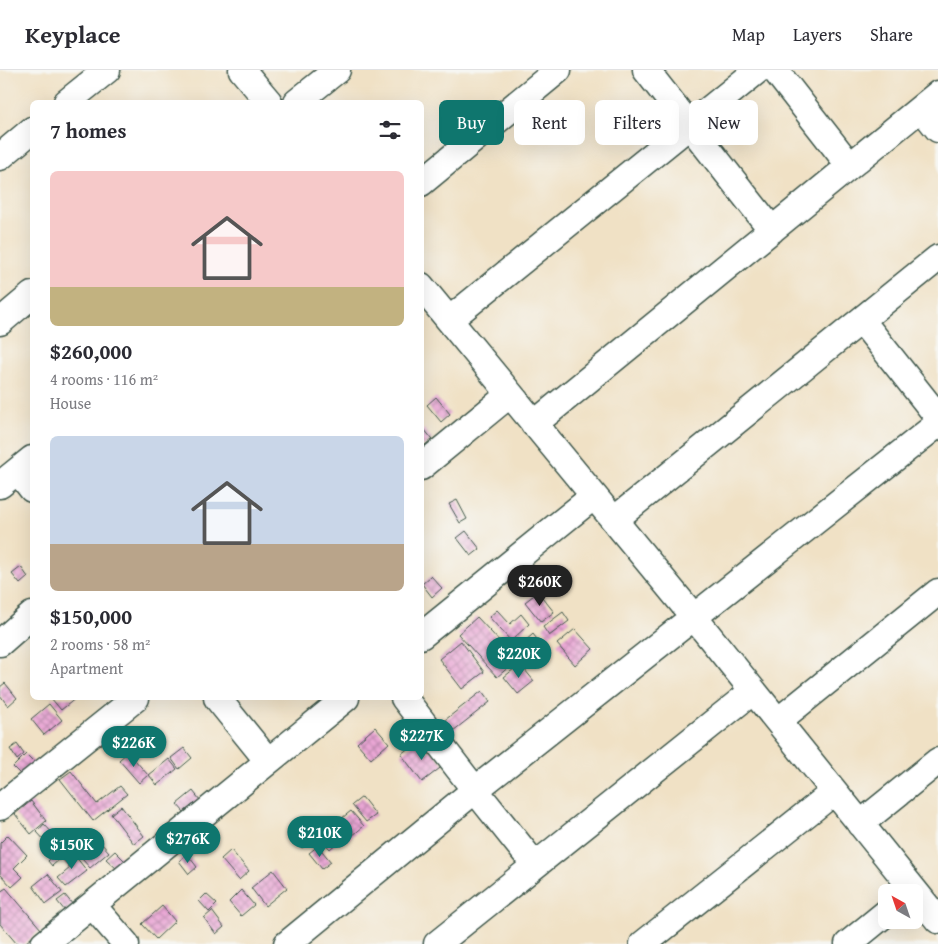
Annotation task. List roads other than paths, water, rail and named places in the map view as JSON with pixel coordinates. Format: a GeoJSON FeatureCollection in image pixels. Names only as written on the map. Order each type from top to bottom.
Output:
{"type":"FeatureCollection","features":[{"type":"Feature","properties":{"kind":"street"},"geometry":{"type":"LineString","coordinates":[[70,100],[108,70]]}},
{"type":"Feature","properties":{"kind":"street"},"geometry":{"type":"LineString","coordinates":[[242,70],[267,100]]}},
{"type":"Feature","properties":{"kind":"street"},"geometry":{"type":"LineString","coordinates":[[300,100],[337,70]]}},
{"type":"Feature","properties":{"kind":"street"},"geometry":{"type":"LineString","coordinates":[[424,180],[558,70]]}},
{"type":"Feature","properties":{"kind":"street"},"geometry":{"type":"LineString","coordinates":[[646,70],[689,123]]}},
{"type":"Feature","properties":{"kind":"street"},"geometry":{"type":"LineString","coordinates":[[720,100],[758,70]]}},
{"type":"Feature","properties":{"kind":"street"},"geometry":{"type":"LineString","coordinates":[[775,70],[850,166]]}},
{"type":"Feature","properties":{"kind":"street"},"geometry":{"type":"LineString","coordinates":[[534,424],[930,101],[938,129]]}},
{"type":"Feature","properties":{"kind":"street"},"geometry":{"type":"LineString","coordinates":[[449,320],[689,125]]}},
{"type":"Feature","properties":{"kind":"street"},"geometry":{"type":"LineString","coordinates":[[0,157],[30,132]]}},
{"type":"Feature","properties":{"kind":"street"},"geometry":{"type":"LineString","coordinates":[[706,145],[772,230]]}},
{"type":"Feature","properties":{"kind":"street"},"geometry":{"type":"LineString","coordinates":[[614,520],[938,258]]}},
{"type":"Feature","properties":{"kind":"street"},"geometry":{"type":"LineString","coordinates":[[424,294],[449,320],[693,616],[907,884]]}},
{"type":"Feature","properties":{"kind":"street"},"geometry":{"type":"LineString","coordinates":[[0,322],[30,297]]}},
{"type":"Feature","properties":{"kind":"street"},"geometry":{"type":"LineString","coordinates":[[862,320],[938,417]]}},
{"type":"Feature","properties":{"kind":"street"},"geometry":{"type":"LineString","coordinates":[[424,464],[510,394]]}},
{"type":"Feature","properties":{"kind":"street"},"geometry":{"type":"LineString","coordinates":[[287,944],[475,790],[938,424]]}},
{"type":"Feature","properties":{"kind":"street"},"geometry":{"type":"LineString","coordinates":[[424,634],[594,496]]}},
{"type":"Feature","properties":{"kind":"street"},"geometry":{"type":"LineString","coordinates":[[778,721],[938,592]]}},
{"type":"Feature","properties":{"kind":"street"},"geometry":{"type":"LineString","coordinates":[[0,642],[30,617]]}},
{"type":"Feature","properties":{"kind":"street"},"geometry":{"type":"LineString","coordinates":[[437,944],[753,691]]}},
{"type":"Feature","properties":{"kind":"street"},"geometry":{"type":"LineString","coordinates":[[5,794],[133,700]]}},
{"type":"Feature","properties":{"kind":"street"},"geometry":{"type":"LineString","coordinates":[[219,700],[268,761]]}},
{"type":"Feature","properties":{"kind":"street"},"geometry":{"type":"LineString","coordinates":[[44,944],[344,700]]}},
{"type":"Feature","properties":{"kind":"street"},"geometry":{"type":"LineString","coordinates":[[406,700],[535,865]]}},
{"type":"Feature","properties":{"kind":"street"},"geometry":{"type":"LineString","coordinates":[[860,824],[938,761]]}},
{"type":"Feature","properties":{"kind":"street"},"geometry":{"type":"LineString","coordinates":[[643,944],[834,792]]}},
{"type":"Feature","properties":{"kind":"street"},"geometry":{"type":"LineString","coordinates":[[923,903],[938,920]]}},
{"type":"Feature","properties":{"kind":"street"},"geometry":{"type":"LineString","coordinates":[[92,906],[126,944]]}},
{"type":"Feature","properties":{"kind":"street"},"geometry":{"type":"LineString","coordinates":[[848,944],[878,920]]}}]}
